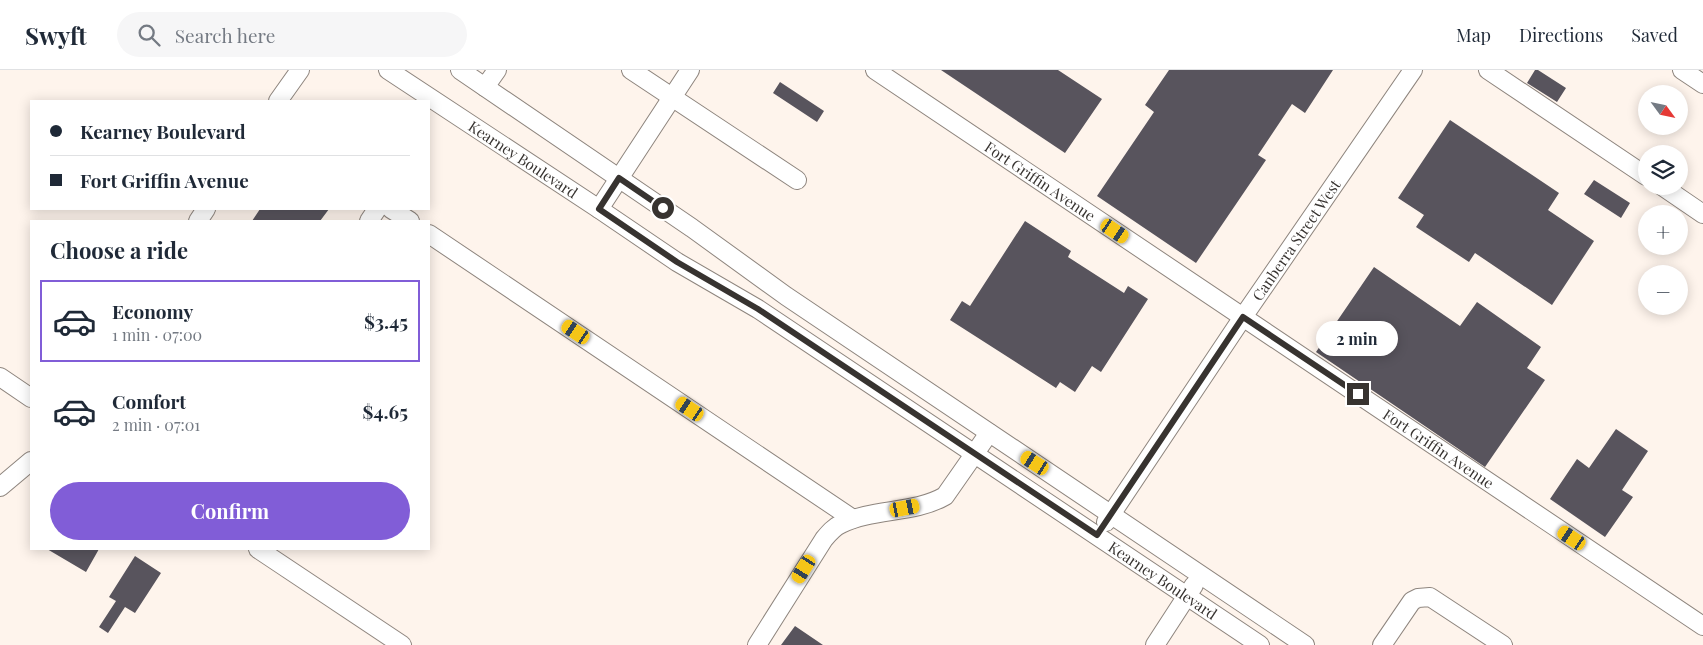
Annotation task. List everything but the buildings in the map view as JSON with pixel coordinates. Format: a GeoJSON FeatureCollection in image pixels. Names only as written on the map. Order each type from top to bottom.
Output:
{"type":"FeatureCollection","features":[{"type":"Feature","properties":{"kind":"street"},"geometry":{"type":"LineString","coordinates":[[279,100],[300,70]]}},
{"type":"Feature","properties":{"kind":"street","name":"Kearney Boulevard"},"geometry":{"type":"LineString","coordinates":[[388,70],[677,262],[758,309],[1260,645]]}},
{"type":"Feature","properties":{"kind":"street","name":"Kearney Boulevard"},"geometry":{"type":"LineString","coordinates":[[460,70],[699,233],[786,296],[1305,645]]}},
{"type":"Feature","properties":{"kind":"street"},"geometry":{"type":"LineString","coordinates":[[485,87],[496,70]]}},
{"type":"Feature","properties":{"kind":"street"},"geometry":{"type":"LineString","coordinates":[[631,70],[797,180]]}},
{"type":"Feature","properties":{"kind":"street"},"geometry":{"type":"LineString","coordinates":[[599,209],[690,70]]}},
{"type":"Feature","properties":{"kind":"street","name":"Fort Griffin Avenue"},"geometry":{"type":"LineString","coordinates":[[875,70],[1703,626]]}},
{"type":"Feature","properties":{"kind":"street","name":"Canberra Street West"},"geometry":{"type":"LineString","coordinates":[[1097,535],[1243,317],[1413,70]]}},
{"type":"Feature","properties":{"kind":"street"},"geometry":{"type":"LineString","coordinates":[[1488,70],[1638,171]]}},
{"type":"Feature","properties":{"kind":"street"},"geometry":{"type":"LineString","coordinates":[[1682,70],[1703,84]]}},
{"type":"Feature","properties":{"kind":"street"},"geometry":{"type":"LineString","coordinates":[[1675,195],[1703,214]]}},
{"type":"Feature","properties":{"kind":"street"},"geometry":{"type":"LineString","coordinates":[[394,210],[408,220]]}},
{"type":"Feature","properties":{"kind":"street"},"geometry":{"type":"LineString","coordinates":[[430,235],[853,519]]}},
{"type":"Feature","properties":{"kind":"street"},"geometry":{"type":"LineString","coordinates":[[0,377],[30,397]]}},
{"type":"Feature","properties":{"kind":"street"},"geometry":{"type":"LineString","coordinates":[[757,645],[832,529],[853,519],[937,501],[946,496],[989,433]]}},
{"type":"Feature","properties":{"kind":"street"},"geometry":{"type":"LineString","coordinates":[[0,487],[30,462]]}},
{"type":"Feature","properties":{"kind":"street"},"geometry":{"type":"LineString","coordinates":[[260,550],[402,645]]}},
{"type":"Feature","properties":{"kind":"street"},"geometry":{"type":"LineString","coordinates":[[1155,645],[1201,574]]}},
{"type":"Feature","properties":{"kind":"street"},"geometry":{"type":"LineString","coordinates":[[1382,645],[1412,601],[1418,598],[1430,597],[1503,645]]}},
{"type":"Feature","properties":{"kind":"route"},"geometry":{"type":"LineString","coordinates":[[663,208],[619,178],[599,209],[677,262],[758,309],[1097,535],[1243,317],[1358,394]]}}]}
